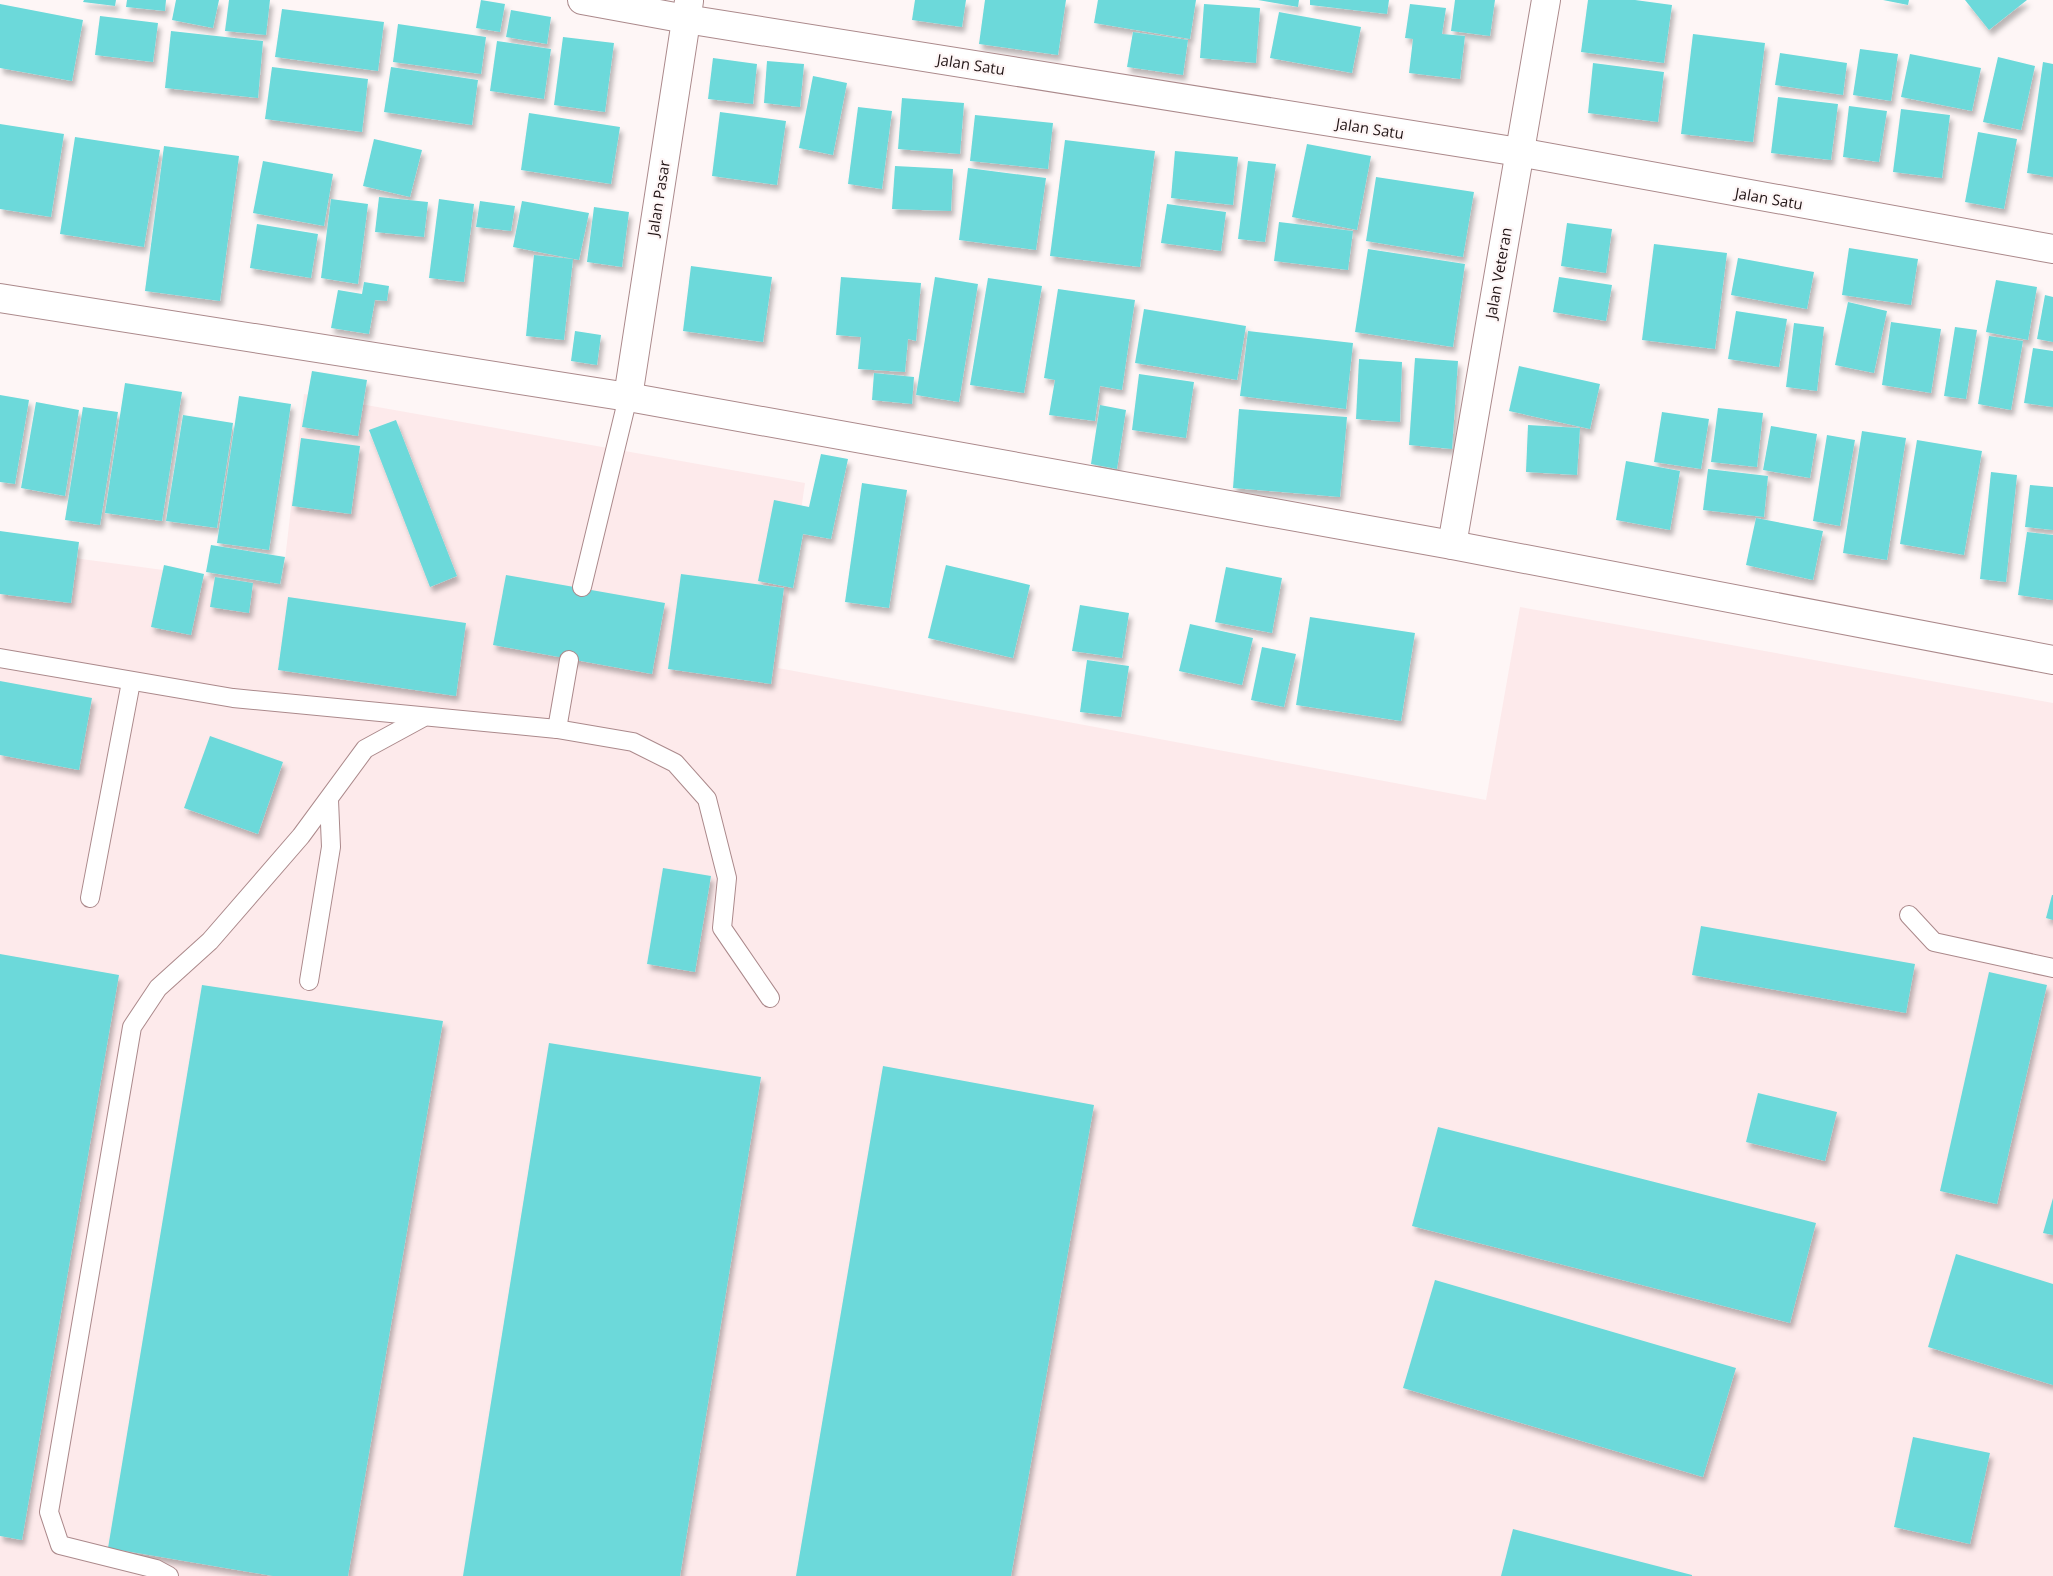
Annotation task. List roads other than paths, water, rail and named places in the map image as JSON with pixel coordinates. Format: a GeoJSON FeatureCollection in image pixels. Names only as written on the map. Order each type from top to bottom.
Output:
{"type":"FeatureCollection","features":[{"type":"Feature","properties":{"kind":"street","name":"Jalan Satu"},"geometry":{"type":"LineString","coordinates":[[582,0],[688,9],[1519,152],[2053,249]]}},
{"type":"Feature","properties":{"kind":"street","name":"Jalan Veteran"},"geometry":{"type":"LineString","coordinates":[[1452,546],[1546,0]]}},
{"type":"Feature","properties":{"kind":"street","name":"Jalan Pasar"},"geometry":{"type":"LineString","coordinates":[[628,397],[688,9]]}},
{"type":"Feature","properties":{"kind":"street"},"geometry":{"type":"LineString","coordinates":[[0,298],[628,397],[1452,546],[2053,660]]}},
{"type":"Feature","properties":{"kind":"lane"},"geometry":{"type":"LineString","coordinates":[[582,587],[628,397]]}},
{"type":"Feature","properties":{"kind":"lane"},"geometry":{"type":"LineString","coordinates":[[0,658],[233,698],[422,718],[557,729],[633,742],[675,763],[706,799],[727,878],[722,928],[770,998]]}},
{"type":"Feature","properties":{"kind":"lane"},"geometry":{"type":"LineString","coordinates":[[557,729],[569,660]]}},
{"type":"Feature","properties":{"kind":"lane"},"geometry":{"type":"LineString","coordinates":[[90,898],[131,682]]}},
{"type":"Feature","properties":{"kind":"lane"},"geometry":{"type":"LineString","coordinates":[[169,1576],[156,1569],[60,1545],[49,1512],[132,1027],[158,988],[210,941],[301,836],[365,750],[422,718]]}},
{"type":"Feature","properties":{"kind":"lane"},"geometry":{"type":"LineString","coordinates":[[309,981],[331,847],[329,800]]}},
{"type":"Feature","properties":{"kind":"lane"},"geometry":{"type":"LineString","coordinates":[[1909,916],[1934,942],[2053,968]]}}]}
